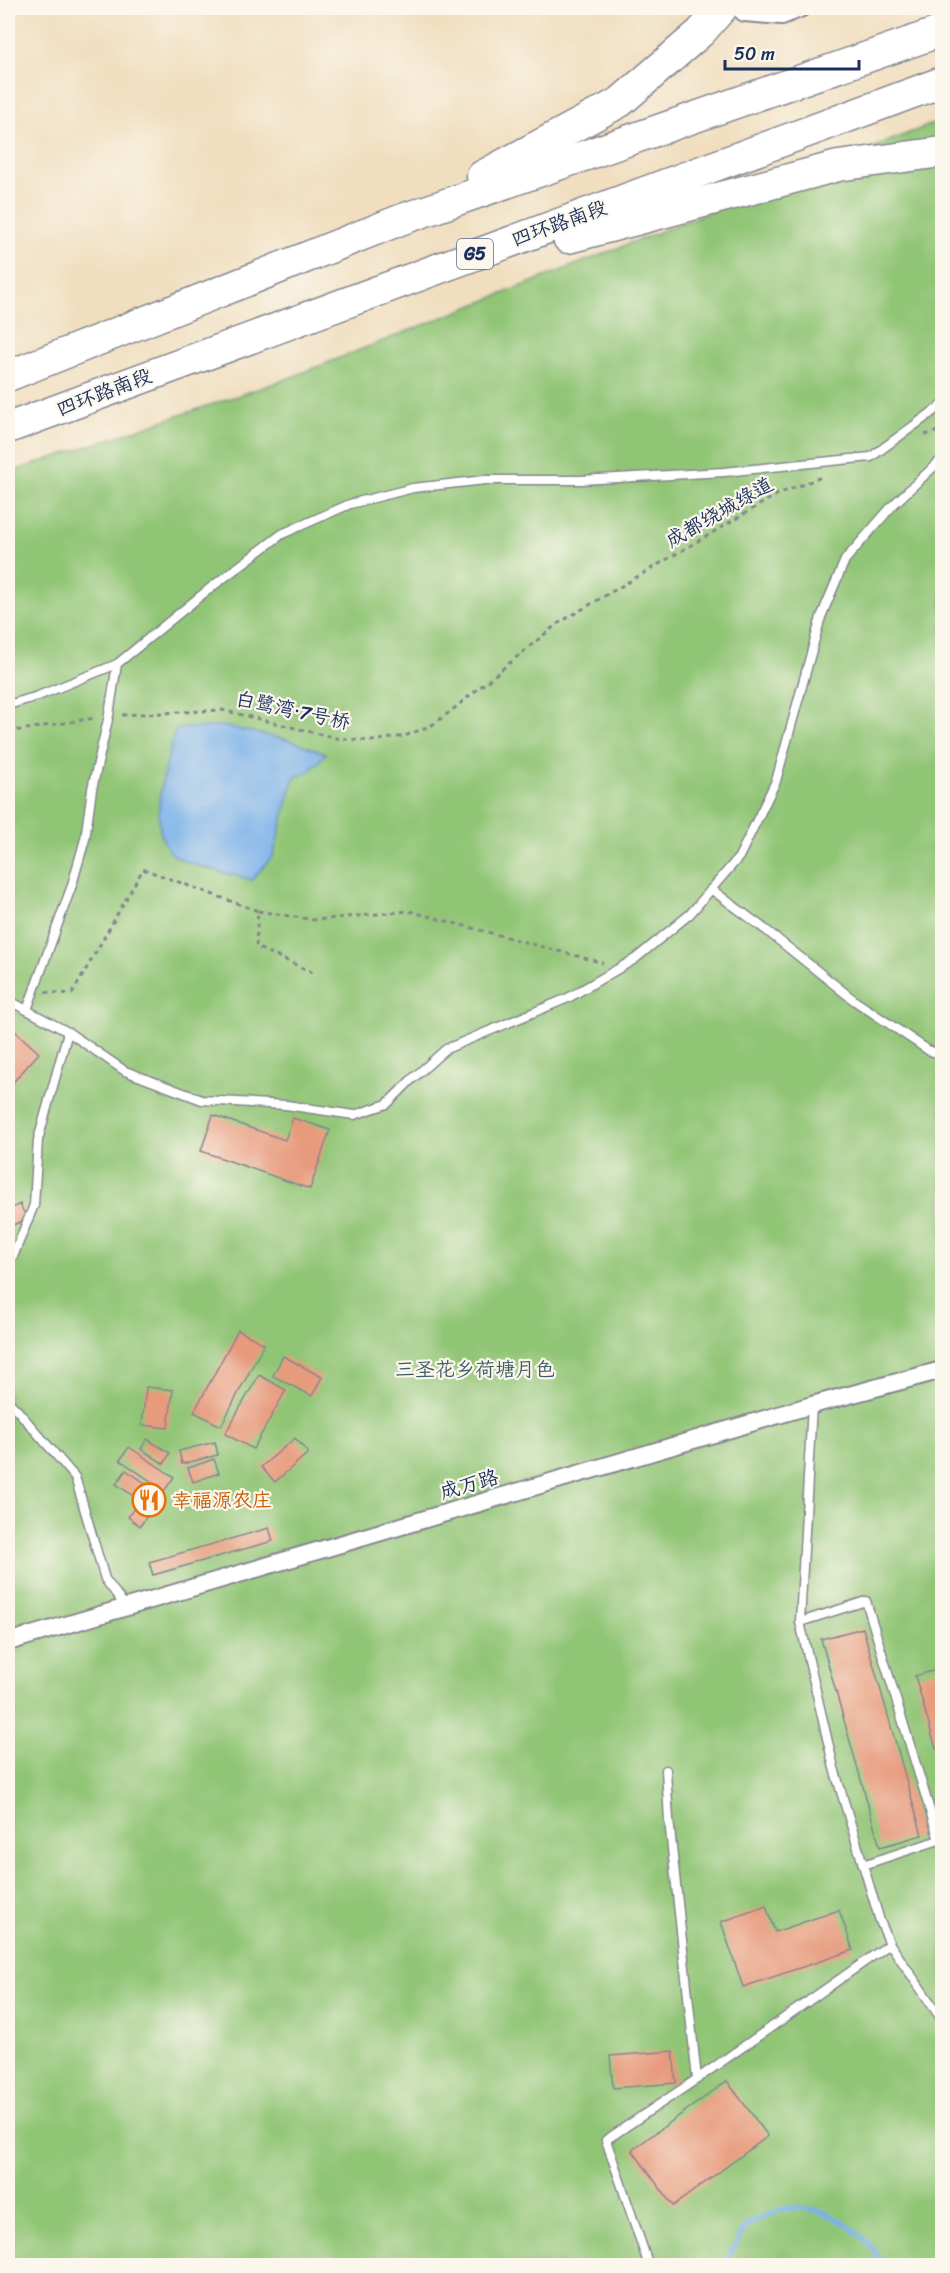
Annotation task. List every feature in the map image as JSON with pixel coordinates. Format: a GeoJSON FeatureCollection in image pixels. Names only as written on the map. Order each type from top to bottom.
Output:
{"type":"FeatureCollection","features":[{"type":"Feature","properties":{"kind":"highway"},"geometry":{"type":"LineString","coordinates":[[400,220],[620,102],[701,32],[722,8]]}},
{"type":"Feature","properties":{"kind":"highway"},"geometry":{"type":"LineString","coordinates":[[8,376],[400,220],[929,36]]}},
{"type":"Feature","properties":{"kind":"highway","name":"四环路南段"},"geometry":{"type":"LineString","coordinates":[[8,428],[394,283],[942,82]]}},
{"type":"Feature","properties":{"kind":"highway"},"geometry":{"type":"LineString","coordinates":[[394,283],[838,166],[942,152]]}},
{"type":"Feature","properties":{"kind":"street"},"geometry":{"type":"LineString","coordinates":[[739,8],[744,14],[782,16],[802,8]]}},
{"type":"Feature","properties":{"kind":"street"},"geometry":{"type":"LineString","coordinates":[[938,8],[942,10]]}},
{"type":"Feature","properties":{"kind":"street","name":"成万路"},"geometry":{"type":"LineString","coordinates":[[8,1642],[812,1405],[942,1370]]}},
{"type":"Feature","properties":{"kind":"lane"},"geometry":{"type":"LineString","coordinates":[[8,705],[38,696],[117,664],[209,589],[282,534],[350,504],[413,488],[485,480],[605,479],[724,472],[871,457],[942,405]]}},
{"type":"Feature","properties":{"kind":"lane"},"geometry":{"type":"LineString","coordinates":[[8,1000],[68,1032],[125,1071],[202,1100],[286,1105],[354,1115],[387,1104],[446,1049],[568,998],[635,959],[690,914],[711,890],[739,857],[776,781],[821,617],[845,560],[893,505],[942,459]]}},
{"type":"Feature","properties":{"kind":"lane"},"geometry":{"type":"LineString","coordinates":[[27,1010],[72,885],[85,838],[92,789],[109,716],[117,664]]}},
{"type":"Feature","properties":{"kind":"lane"},"geometry":{"type":"LineString","coordinates":[[711,890],[766,930],[855,1001],[928,1050],[942,1055]]}},
{"type":"Feature","properties":{"kind":"lane"},"geometry":{"type":"LineString","coordinates":[[8,1262],[14,1254],[34,1205],[38,1140],[68,1032]]}},
{"type":"Feature","properties":{"kind":"lane"},"geometry":{"type":"LineString","coordinates":[[8,1401],[75,1478],[105,1579],[126,1607]]}},
{"type":"Feature","properties":{"kind":"lane"},"geometry":{"type":"LineString","coordinates":[[812,1405],[800,1622],[834,1768],[879,1921],[890,1944],[942,2020]]}},
{"type":"Feature","properties":{"kind":"lane"},"geometry":{"type":"LineString","coordinates":[[800,1622],[866,1602],[939,1840],[863,1865]]}},
{"type":"Feature","properties":{"kind":"lane"},"geometry":{"type":"LineString","coordinates":[[666,1770],[669,1820],[697,2079]]}},
{"type":"Feature","properties":{"kind":"lane"},"geometry":{"type":"LineString","coordinates":[[648,2263],[606,2140],[890,1944]]}},
{"type":"Feature","properties":{"kind":"path"},"geometry":{"type":"LineString","coordinates":[[920,437],[942,430]]}},
{"type":"Feature","properties":{"kind":"path","name":"成都绕城绿道"},"geometry":{"type":"LineString","coordinates":[[525,649],[557,624],[778,494],[830,473]]}},
{"type":"Feature","properties":{"kind":"path","name":"白鹭湾·7号桥"},"geometry":{"type":"LineString","coordinates":[[109,716],[222,710],[336,738],[372,741],[405,736],[432,725],[525,649]]}},
{"type":"Feature","properties":{"kind":"path"},"geometry":{"type":"LineString","coordinates":[[8,732],[109,716]]}},
{"type":"Feature","properties":{"kind":"path"},"geometry":{"type":"LineString","coordinates":[[34,991],[72,994],[143,869],[258,911],[315,920],[409,911],[621,967]]}},
{"type":"Feature","properties":{"kind":"path"},"geometry":{"type":"LineString","coordinates":[[258,911],[256,947],[312,972]]}},
{"type":"Feature","properties":{"kind":"green space","name":"三圣花乡荷塘月色"},"geometry":{"type":"Polygon","coordinates":[[[942,120],[942,2265],[8,2265],[8,473],[284,380],[942,120]]]}},
{"type":"Feature","properties":{"kind":"water"},"geometry":{"type":"Polygon","coordinates":[[[223,726],[289,740],[326,753],[310,771],[294,778],[273,856],[252,880],[180,859],[168,849],[161,835],[160,798],[176,729],[223,726]]]}},
{"type":"Feature","properties":{"kind":"building"},"geometry":{"type":"Polygon","coordinates":[[[15,1031],[39,1053],[8,1088],[8,1039],[15,1031]]]}},
{"type":"Feature","properties":{"kind":"building"},"geometry":{"type":"Polygon","coordinates":[[[213,1115],[285,1140],[293,1118],[330,1130],[310,1189],[201,1151],[213,1115]]]}},
{"type":"Feature","properties":{"kind":"building"},"geometry":{"type":"Polygon","coordinates":[[[20,1204],[27,1219],[8,1227],[8,1210],[20,1204]]]}},
{"type":"Feature","properties":{"kind":"building"},"geometry":{"type":"Polygon","coordinates":[[[238,1330],[264,1344],[221,1426],[194,1412],[238,1330]]]}},
{"type":"Feature","properties":{"kind":"building"},"geometry":{"type":"Polygon","coordinates":[[[283,1356],[322,1377],[312,1396],[273,1376],[283,1356]]]}},
{"type":"Feature","properties":{"kind":"building"},"geometry":{"type":"Polygon","coordinates":[[[259,1375],[286,1390],[253,1449],[225,1434],[259,1375]]]}},
{"type":"Feature","properties":{"kind":"building"},"geometry":{"type":"Polygon","coordinates":[[[146,1387],[173,1390],[168,1428],[142,1425],[146,1387]]]}},
{"type":"Feature","properties":{"kind":"building"},"geometry":{"type":"Polygon","coordinates":[[[295,1438],[308,1453],[275,1482],[261,1467],[295,1438]]]}},
{"type":"Feature","properties":{"kind":"building"},"geometry":{"type":"Polygon","coordinates":[[[147,1439],[170,1453],[164,1464],[141,1449],[147,1439]]]}},
{"type":"Feature","properties":{"kind":"building"},"geometry":{"type":"Polygon","coordinates":[[[215,1442],[218,1455],[182,1464],[179,1451],[215,1442]]]}},
{"type":"Feature","properties":{"kind":"building","name":"幸福源农庄"},"geometry":{"type":"Polygon","coordinates":[[[129,1447],[174,1477],[140,1526],[128,1517],[152,1482],[120,1460],[129,1447]]]}},
{"type":"Feature","properties":{"kind":"building"},"geometry":{"type":"Polygon","coordinates":[[[214,1459],[219,1473],[193,1482],[188,1468],[214,1459]]]}},
{"type":"Feature","properties":{"kind":"building"},"geometry":{"type":"Polygon","coordinates":[[[126,1470],[145,1483],[135,1497],[116,1484],[126,1470]]]}},
{"type":"Feature","properties":{"kind":"building"},"geometry":{"type":"Polygon","coordinates":[[[269,1528],[273,1541],[153,1575],[149,1562],[269,1528]]]}},
{"type":"Feature","properties":{"kind":"building"},"geometry":{"type":"Polygon","coordinates":[[[863,1628],[922,1835],[880,1847],[821,1639],[863,1628]]]}},
{"type":"Feature","properties":{"kind":"building"},"geometry":{"type":"Polygon","coordinates":[[[942,1668],[942,1747],[936,1749],[915,1676],[942,1668]]]}},
{"type":"Feature","properties":{"kind":"building"},"geometry":{"type":"Polygon","coordinates":[[[766,1906],[775,1932],[839,1910],[853,1950],[743,1987],[721,1922],[766,1906]]]}},
{"type":"Feature","properties":{"kind":"building"},"geometry":{"type":"Polygon","coordinates":[[[673,2051],[676,2083],[613,2088],[610,2056],[673,2051]]]}},
{"type":"Feature","properties":{"kind":"building"},"geometry":{"type":"Polygon","coordinates":[[[727,2081],[768,2136],[673,2206],[632,2150],[727,2081]]]}},
{"type":"Feature","properties":{"kind":"waterway"},"geometry":{"type":"LineString","coordinates":[[727,2266],[728,2258],[747,2224],[774,2212],[790,2208],[819,2211],[845,2224],[857,2232],[884,2266]]}},
{"type":"Feature","properties":{"kind":"place","name":"幸福源农庄"},"geometry":{"type":"Point","coordinates":[149,1500]}}]}
